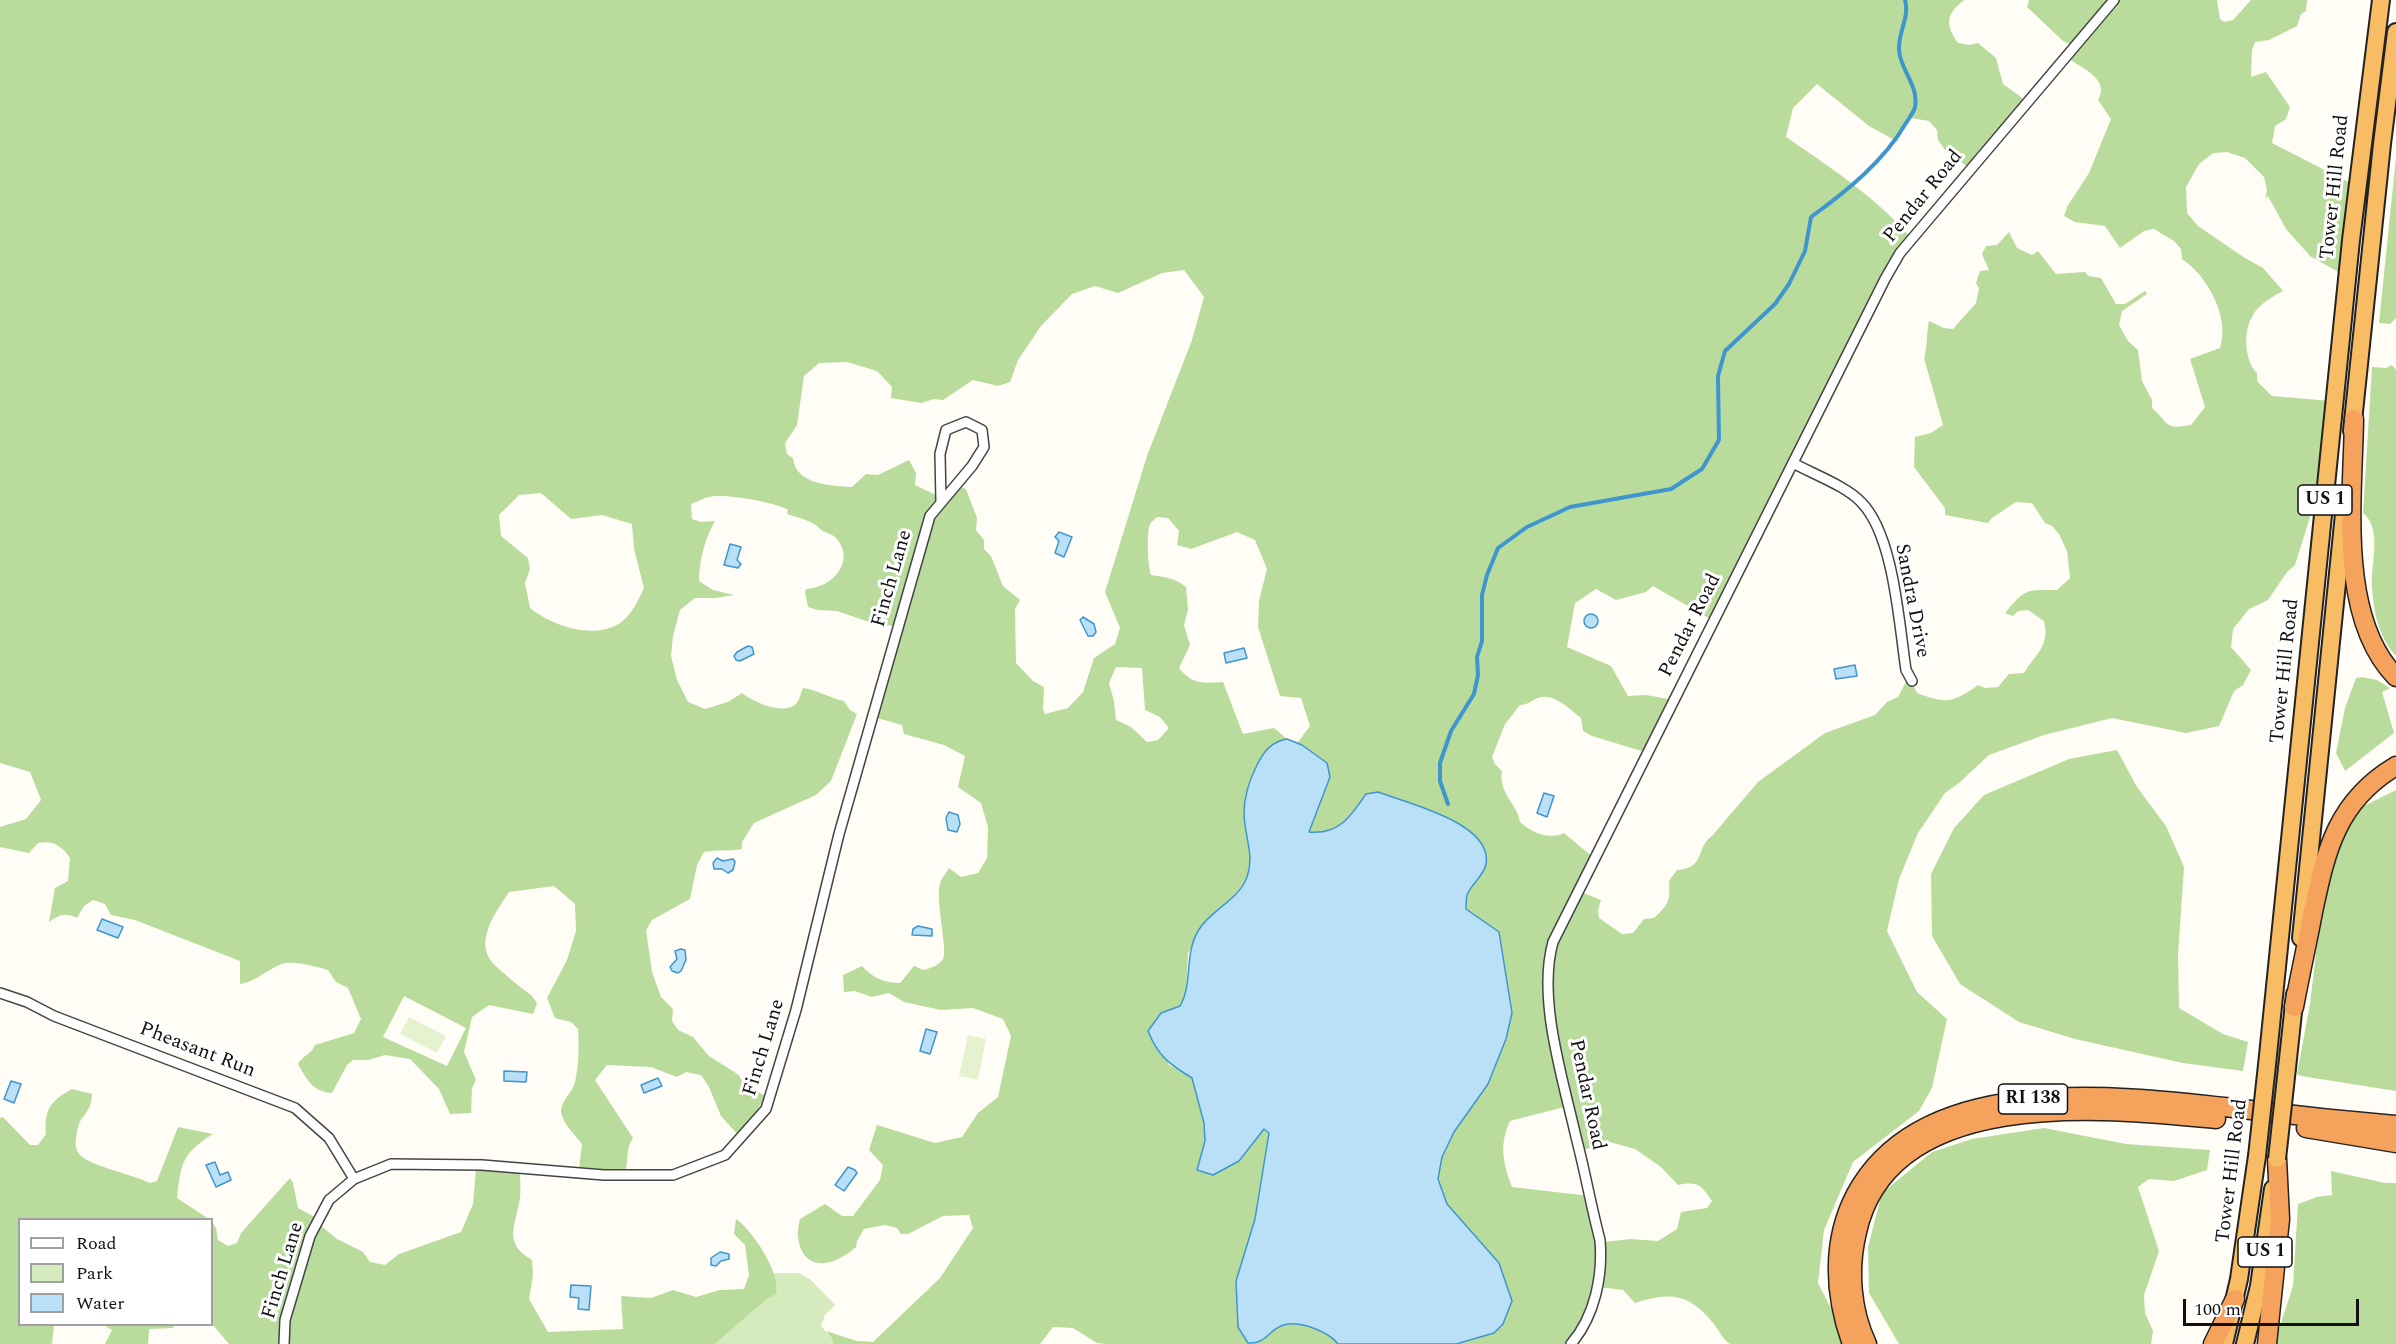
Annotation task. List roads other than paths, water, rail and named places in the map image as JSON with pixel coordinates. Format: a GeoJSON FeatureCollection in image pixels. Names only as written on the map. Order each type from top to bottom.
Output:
{"type":"FeatureCollection","features":[{"type":"Feature","properties":{"kind":"highway","name":"Tower Hill Road"},"geometry":{"type":"LineString","coordinates":[[2224,1344],[2247,1237],[2257,1156],[2351,240],[2381,0]]}},
{"type":"Feature","properties":{"kind":"highway","name":"Tower Hill Road"},"geometry":{"type":"LineString","coordinates":[[2245,1344],[2266,1244],[2277,1159],[2378,176],[2396,32]]}},
{"type":"Feature","properties":{"kind":"highway"},"geometry":{"type":"LineString","coordinates":[[2354,419],[2353,544],[2358,600],[2371,643],[2381,660],[2396,677]]}},
{"type":"Feature","properties":{"kind":"highway"},"geometry":{"type":"LineString","coordinates":[[2294,1007],[2321,877],[2336,829],[2348,809],[2362,793],[2396,766]]}},
{"type":"Feature","properties":{"kind":"highway","name":"RI 138"},"geometry":{"type":"LineString","coordinates":[[1852,1344],[1843,1317],[1838,1288],[1839,1246],[1845,1220],[1858,1190],[1884,1156],[1906,1139],[1934,1124],[1995,1105],[2049,1097],[2088,1097],[2172,1101],[2396,1125]]}},
{"type":"Feature","properties":{"kind":"highway"},"geometry":{"type":"LineString","coordinates":[[1867,1344],[1855,1303],[1852,1276],[1854,1246],[1862,1214],[1875,1189],[1895,1164],[1921,1145],[1937,1137],[1977,1123],[2006,1117],[2082,1110],[2189,1116],[2341,1134],[2396,1143]]}},
{"type":"Feature","properties":{"kind":"highway"},"geometry":{"type":"LineString","coordinates":[[2341,1134],[2396,1155]]}},
{"type":"Feature","properties":{"kind":"highway"},"geometry":{"type":"LineString","coordinates":[[2267,1344],[2280,1219],[2277,1159]]}},
{"type":"Feature","properties":{"kind":"highway"},"geometry":{"type":"LineString","coordinates":[[2213,1344],[2235,1299]]}},
{"type":"Feature","properties":{"kind":"street","name":"Pendar Road"},"geometry":{"type":"LineString","coordinates":[[1571,1344],[1592,1310],[1602,1258],[1600,1240],[1557,1054],[1547,978],[1549,957],[1557,934],[1900,252],[2114,0]]}},
{"type":"Feature","properties":{"kind":"street","name":"Finch Lane"},"geometry":{"type":"LineString","coordinates":[[284,1344],[285,1320],[310,1236],[329,1200],[354,1179],[391,1164],[482,1165],[604,1175],[673,1175],[725,1155],[766,1109],[796,1010],[839,834],[930,516],[972,466],[984,447],[982,430],[966,422],[946,430],[940,454],[941,502]]}},
{"type":"Feature","properties":{"kind":"street","name":"Sandra Drive"},"geometry":{"type":"LineString","coordinates":[[1793,463],[1860,500],[1873,515],[1888,557],[1906,670],[1912,681]]}},
{"type":"Feature","properties":{"kind":"street","name":"Pheasant Run"},"geometry":{"type":"LineString","coordinates":[[0,993],[27,1002],[54,1016],[295,1108],[329,1138],[354,1179]]}},
{"type":"Feature","properties":{"kind":"water"},"geometry":{"type":"Polygon","coordinates":[[[1059,532],[1072,537],[1064,557],[1055,553],[1059,541],[1055,537],[1059,532]]]}},
{"type":"Feature","properties":{"kind":"water"},"geometry":{"type":"Polygon","coordinates":[[[730,544],[741,547],[737,560],[741,564],[738,568],[724,565],[730,544]]]}},
{"type":"Feature","properties":{"kind":"water"},"geometry":{"type":"Polygon","coordinates":[[[1588,614],[1594,614],[1598,621],[1594,628],[1588,628],[1584,624],[1584,618],[1588,614]]]}},
{"type":"Feature","properties":{"kind":"water"},"geometry":{"type":"Polygon","coordinates":[[[1083,617],[1094,624],[1096,632],[1093,636],[1088,636],[1080,620],[1083,617]]]}},
{"type":"Feature","properties":{"kind":"water"},"geometry":{"type":"Polygon","coordinates":[[[748,646],[752,647],[754,654],[740,661],[736,660],[734,656],[737,652],[748,646]]]}},
{"type":"Feature","properties":{"kind":"water"},"geometry":{"type":"Polygon","coordinates":[[[1244,648],[1247,658],[1226,663],[1224,653],[1244,648]]]}},
{"type":"Feature","properties":{"kind":"water"},"geometry":{"type":"Polygon","coordinates":[[[1855,665],[1857,676],[1836,679],[1834,669],[1855,665]]]}},
{"type":"Feature","properties":{"kind":"water"},"geometry":{"type":"Polygon","coordinates":[[[1287,739],[1302,745],[1327,763],[1330,777],[1309,832],[1319,832],[1336,827],[1355,810],[1366,794],[1378,792],[1427,809],[1463,826],[1476,837],[1485,850],[1485,868],[1467,895],[1466,909],[1499,932],[1512,1013],[1506,1039],[1488,1084],[1454,1132],[1442,1157],[1438,1179],[1447,1204],[1499,1263],[1512,1301],[1503,1324],[1494,1333],[1456,1344],[1338,1344],[1320,1331],[1303,1325],[1288,1324],[1276,1328],[1259,1342],[1248,1343],[1238,1327],[1236,1281],[1255,1219],[1269,1133],[1264,1129],[1239,1161],[1213,1175],[1197,1170],[1205,1141],[1204,1123],[1192,1078],[1165,1059],[1148,1031],[1161,1013],[1180,1006],[1186,988],[1191,950],[1198,931],[1209,917],[1237,893],[1247,877],[1250,853],[1244,813],[1248,788],[1265,751],[1277,742],[1287,739]]]}},
{"type":"Feature","properties":{"kind":"water"},"geometry":{"type":"Polygon","coordinates":[[[1544,793],[1554,796],[1547,817],[1537,813],[1544,793]]]}},
{"type":"Feature","properties":{"kind":"water"},"geometry":{"type":"Polygon","coordinates":[[[949,812],[958,815],[960,824],[957,832],[948,830],[946,818],[949,812]]]}},
{"type":"Feature","properties":{"kind":"water"},"geometry":{"type":"Polygon","coordinates":[[[717,858],[723,861],[733,859],[735,862],[733,870],[728,873],[722,869],[714,869],[713,863],[717,858]]]}},
{"type":"Feature","properties":{"kind":"water"},"geometry":{"type":"Polygon","coordinates":[[[102,919],[123,927],[118,938],[97,930],[102,919]]]}},
{"type":"Feature","properties":{"kind":"water"},"geometry":{"type":"Polygon","coordinates":[[[918,926],[932,929],[932,936],[912,935],[913,929],[918,926]]]}},
{"type":"Feature","properties":{"kind":"water"},"geometry":{"type":"Polygon","coordinates":[[[685,950],[686,960],[678,973],[672,971],[670,967],[677,959],[675,951],[685,950]]]}},
{"type":"Feature","properties":{"kind":"water"},"geometry":{"type":"Polygon","coordinates":[[[926,1029],[937,1032],[930,1054],[920,1051],[926,1029]]]}},
{"type":"Feature","properties":{"kind":"water"},"geometry":{"type":"Polygon","coordinates":[[[504,1071],[527,1072],[526,1082],[504,1081],[504,1071]]]}},
{"type":"Feature","properties":{"kind":"water"},"geometry":{"type":"Polygon","coordinates":[[[658,1078],[662,1086],[644,1093],[641,1085],[658,1078]]]}},
{"type":"Feature","properties":{"kind":"water"},"geometry":{"type":"Polygon","coordinates":[[[11,1081],[21,1084],[14,1103],[4,1099],[11,1081]]]}},
{"type":"Feature","properties":{"kind":"water"},"geometry":{"type":"Polygon","coordinates":[[[215,1162],[220,1175],[228,1172],[231,1180],[216,1187],[206,1165],[215,1162]]]}},
{"type":"Feature","properties":{"kind":"water"},"geometry":{"type":"Polygon","coordinates":[[[848,1167],[857,1173],[844,1191],[835,1185],[848,1167]]]}},
{"type":"Feature","properties":{"kind":"water"},"geometry":{"type":"Polygon","coordinates":[[[720,1252],[729,1254],[729,1259],[721,1261],[716,1266],[711,1265],[711,1258],[720,1252]]]}},
{"type":"Feature","properties":{"kind":"water"},"geometry":{"type":"Polygon","coordinates":[[[571,1285],[591,1286],[589,1310],[578,1309],[579,1298],[570,1297],[571,1285]]]}},
{"type":"Feature","properties":{"kind":"waterway"},"geometry":{"type":"LineString","coordinates":[[1448,804],[1440,781],[1440,763],[1451,731],[1474,694],[1478,675],[1477,657],[1482,641],[1482,595],[1498,548],[1527,527],[1570,507],[1671,489],[1702,469],[1719,440],[1718,376],[1725,351],[1775,304],[1789,284],[1805,251],[1811,217],[1838,197],[1876,163],[1914,111],[1916,99],[1899,50],[1906,12],[1905,0]]}}]}
